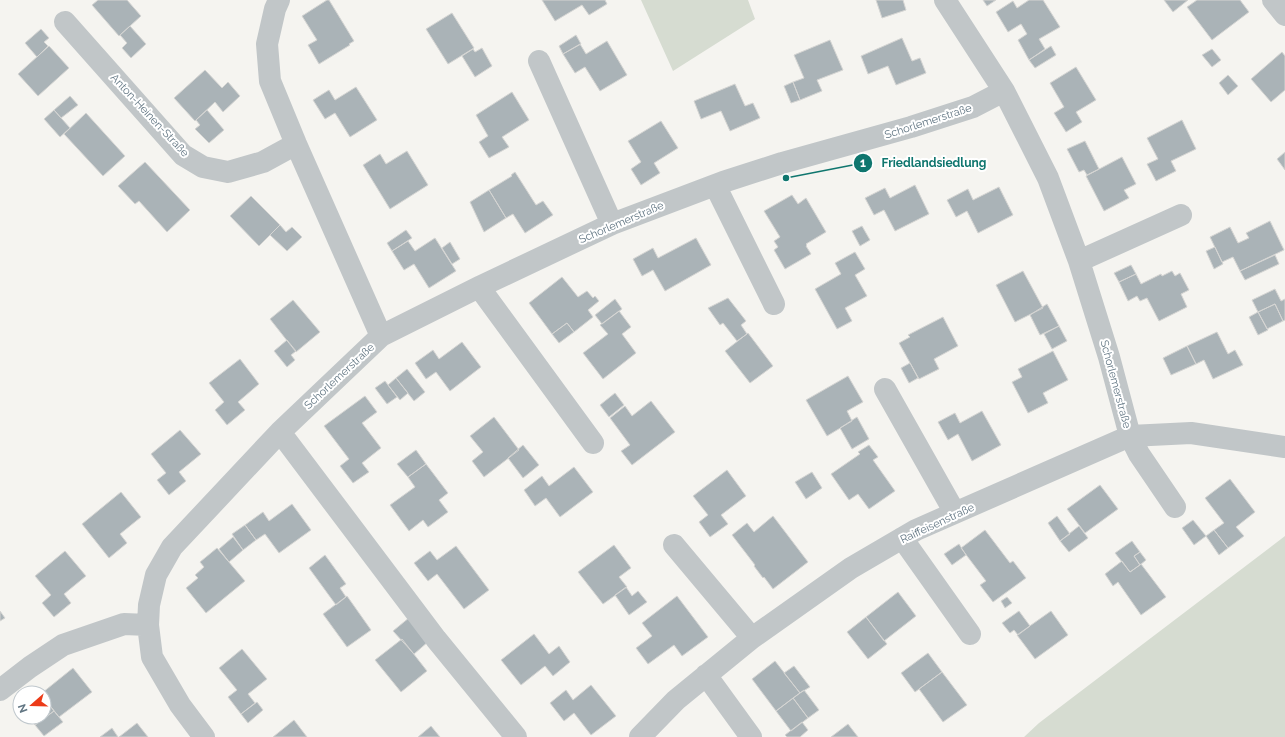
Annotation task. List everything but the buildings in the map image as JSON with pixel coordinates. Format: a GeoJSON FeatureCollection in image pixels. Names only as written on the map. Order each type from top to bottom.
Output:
{"type":"FeatureCollection","features":[{"type":"Feature","properties":{"kind":"street"},"geometry":{"type":"LineString","coordinates":[[280,0],[275,9],[267,44],[270,81],[296,144],[381,336]]}},
{"type":"Feature","properties":{"kind":"street"},"geometry":{"type":"LineString","coordinates":[[945,0],[1004,91]]}},
{"type":"Feature","properties":{"kind":"street"},"geometry":{"type":"LineString","coordinates":[[1273,0],[1285,15]]}},
{"type":"Feature","properties":{"kind":"street","name":"Anton-Heinen-Straße"},"geometry":{"type":"LineString","coordinates":[[65,22],[184,155],[203,167],[228,172],[263,162],[296,144]]}},
{"type":"Feature","properties":{"kind":"street"},"geometry":{"type":"LineString","coordinates":[[539,61],[612,224]]}},
{"type":"Feature","properties":{"kind":"street","name":"Schorlemerstraße"},"geometry":{"type":"LineString","coordinates":[[204,737],[180,705],[152,657],[148,625],[149,605],[156,575],[172,547],[280,432],[381,336],[478,287],[612,224],[715,185],[911,127],[973,107],[1004,91],[1048,178],[1079,261],[1109,357],[1130,436],[1139,454],[1175,507]]}},
{"type":"Feature","properties":{"kind":"street"},"geometry":{"type":"LineString","coordinates":[[715,185],[774,304]]}},
{"type":"Feature","properties":{"kind":"street"},"geometry":{"type":"LineString","coordinates":[[1079,261],[1181,215]]}},
{"type":"Feature","properties":{"kind":"street"},"geometry":{"type":"LineString","coordinates":[[478,287],[592,443]]}},
{"type":"Feature","properties":{"kind":"street"},"geometry":{"type":"LineString","coordinates":[[885,389],[955,513]]}},
{"type":"Feature","properties":{"kind":"street"},"geometry":{"type":"LineString","coordinates":[[280,432],[436,639],[516,737]]}},
{"type":"Feature","properties":{"kind":"street","name":"Raiffeisenstraße"},"geometry":{"type":"LineString","coordinates":[[640,737],[676,700],[752,638],[851,568],[916,530],[1130,436],[1191,433],[1285,447]]}},
{"type":"Feature","properties":{"kind":"street"},"geometry":{"type":"LineString","coordinates":[[902,538],[970,634]]}},
{"type":"Feature","properties":{"kind":"street"},"geometry":{"type":"LineString","coordinates":[[674,545],[752,638]]}},
{"type":"Feature","properties":{"kind":"street"},"geometry":{"type":"LineString","coordinates":[[0,690],[30,667],[63,645],[124,624],[148,625]]}},
{"type":"Feature","properties":{"kind":"street"},"geometry":{"type":"LineString","coordinates":[[706,675],[751,737]]}},
{"type":"Feature","properties":{"kind":"shaded area"},"geometry":{"type":"Polygon","coordinates":[[[641,0],[748,0],[755,19],[673,71],[641,0]]]}},
{"type":"Feature","properties":{"kind":"shaded area"},"geometry":{"type":"Polygon","coordinates":[[[1285,536],[1285,737],[1024,737],[1039,723],[1285,536]]]}},
{"type":"Feature","properties":{"kind":"place","name":"Friedlandsiedlung"},"geometry":{"type":"Point","coordinates":[786,178]}}]}
